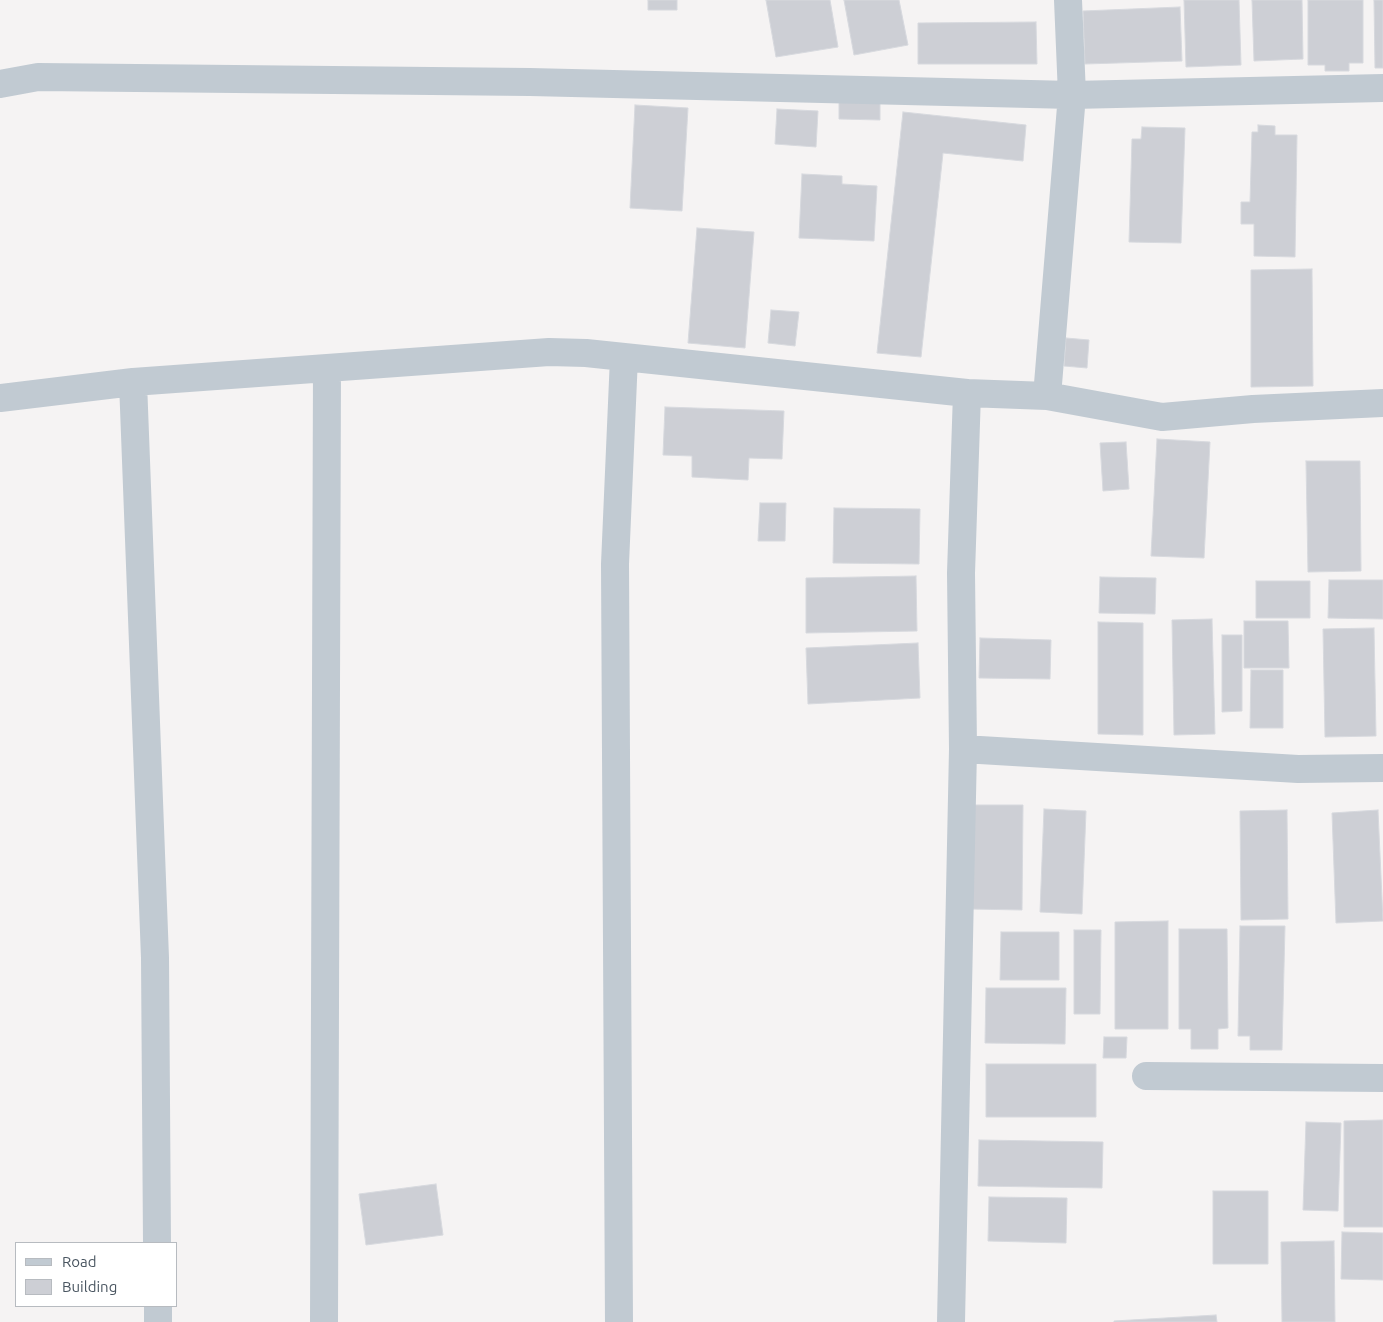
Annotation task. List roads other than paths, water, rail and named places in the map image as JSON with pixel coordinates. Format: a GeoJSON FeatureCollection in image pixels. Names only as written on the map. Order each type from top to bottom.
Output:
{"type":"FeatureCollection","features":[{"type":"Feature","properties":{"kind":"street"},"geometry":{"type":"LineString","coordinates":[[1047,396],[1072,95],[1068,0]]}},
{"type":"Feature","properties":{"kind":"street"},"geometry":{"type":"LineString","coordinates":[[0,84],[38,78],[520,82],[1072,95],[1383,88]]}},
{"type":"Feature","properties":{"kind":"street"},"geometry":{"type":"LineString","coordinates":[[0,398],[133,382],[549,352],[624,357],[967,394],[1047,396],[1162,417],[1383,403]]}},
{"type":"Feature","properties":{"kind":"street"},"geometry":{"type":"LineString","coordinates":[[619,1322],[615,564],[624,357]]}},
{"type":"Feature","properties":{"kind":"street"},"geometry":{"type":"LineString","coordinates":[[324,1322],[327,368]]}},
{"type":"Feature","properties":{"kind":"street"},"geometry":{"type":"LineString","coordinates":[[133,382],[155,958],[156,1242]]}},
{"type":"Feature","properties":{"kind":"street"},"geometry":{"type":"LineString","coordinates":[[951,1322],[963,749],[961,574],[967,394]]}},
{"type":"Feature","properties":{"kind":"street"},"geometry":{"type":"LineString","coordinates":[[963,749],[1298,769],[1383,768]]}},
{"type":"Feature","properties":{"kind":"street"},"geometry":{"type":"LineString","coordinates":[[1146,1076],[1383,1078]]}},
{"type":"Feature","properties":{"kind":"street"},"geometry":{"type":"LineString","coordinates":[[158,1307],[158,1322]]}}]}
